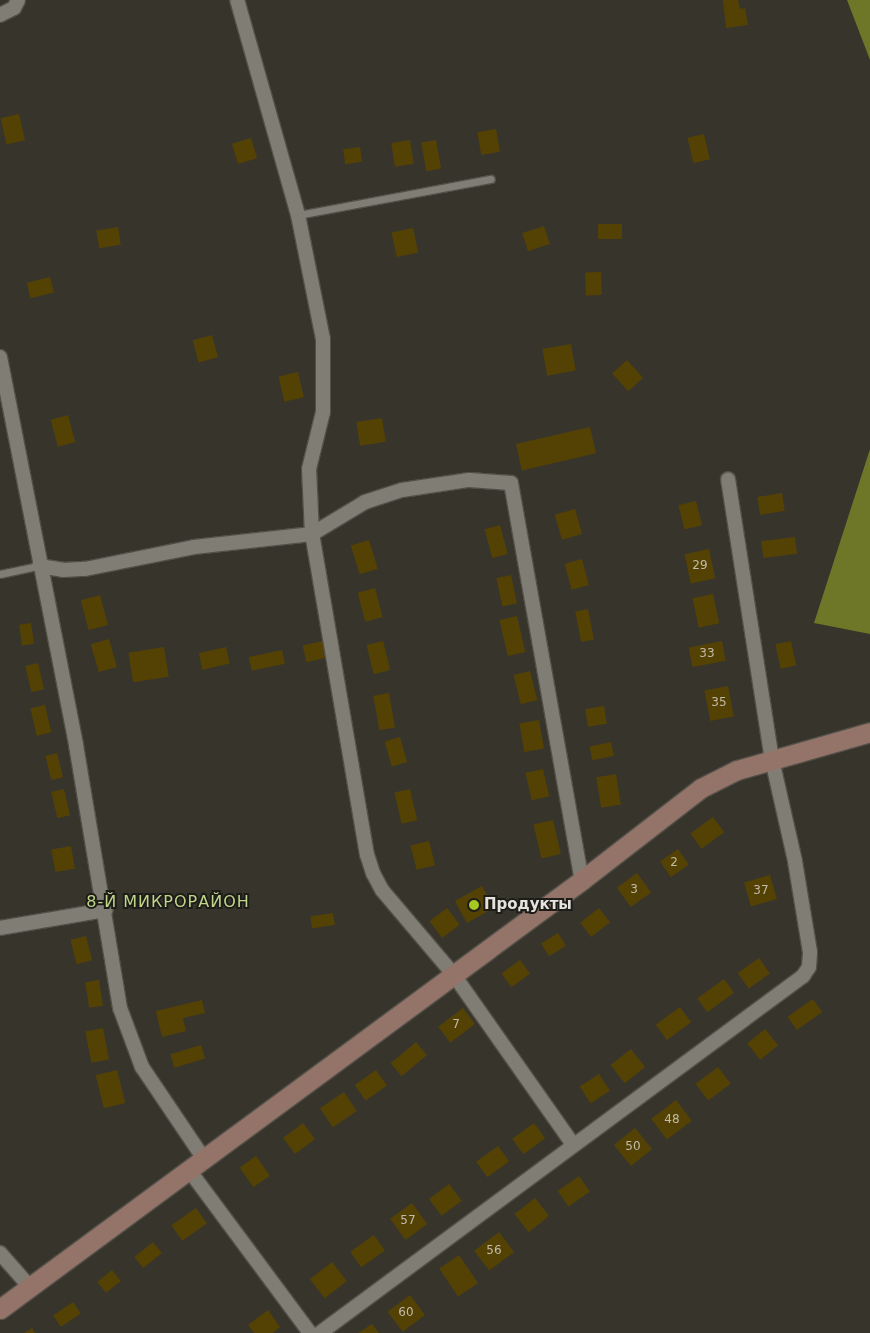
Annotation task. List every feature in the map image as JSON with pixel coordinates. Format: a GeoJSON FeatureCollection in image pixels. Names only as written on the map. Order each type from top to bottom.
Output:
{"type":"FeatureCollection","features":[{"type":"Feature","properties":{"kind":"street"},"geometry":{"type":"LineString","coordinates":[[0,15],[14,8],[18,0]]}},
{"type":"Feature","properties":{"kind":"street"},"geometry":{"type":"LineString","coordinates":[[237,0],[298,216],[323,339],[323,412],[309,469],[312,534],[370,864],[382,890],[454,976],[572,1143]]}},
{"type":"Feature","properties":{"kind":"street"},"geometry":{"type":"LineString","coordinates":[[0,357],[39,566],[76,745],[120,1008],[129,1039],[142,1067],[196,1164],[310,1333]]}},
{"type":"Feature","properties":{"kind":"street"},"geometry":{"type":"LineString","coordinates":[[320,1333],[572,1143],[803,976],[809,967],[810,952],[795,861],[772,760],[728,479]]}},
{"type":"Feature","properties":{"kind":"street"},"geometry":{"type":"LineString","coordinates":[[39,566],[63,570],[85,569],[194,547],[312,534],[365,502],[402,490],[469,480],[511,483],[582,880]]}},
{"type":"Feature","properties":{"kind":"street"},"geometry":{"type":"LineString","coordinates":[[0,1309],[454,976],[713,781],[772,760],[870,732]]}},
{"type":"Feature","properties":{"kind":"street"},"geometry":{"type":"LineString","coordinates":[[0,928],[104,910]]}},
{"type":"Feature","properties":{"kind":"street"},"geometry":{"type":"LineString","coordinates":[[0,1253],[30,1287]]}},
{"type":"Feature","properties":{"kind":"lane"},"geometry":{"type":"LineString","coordinates":[[298,216],[491,179]]}},
{"type":"Feature","properties":{"kind":"lane"},"geometry":{"type":"LineString","coordinates":[[0,574],[39,566]]}},
{"type":"Feature","properties":{"kind":"green space"},"geometry":{"type":"Polygon","coordinates":[[[847,0],[870,0],[870,60],[847,0]]]}},
{"type":"Feature","properties":{"kind":"green space"},"geometry":{"type":"Polygon","coordinates":[[[870,449],[870,634],[814,623],[870,449]]]}},
{"type":"Feature","properties":{"kind":"building"},"geometry":{"type":"Polygon","coordinates":[[[723,0],[738,0],[740,9],[745,8],[748,25],[726,28],[723,0]]]}},
{"type":"Feature","properties":{"kind":"building"},"geometry":{"type":"Polygon","coordinates":[[[19,114],[25,140],[7,145],[0,118],[19,114]]]}},
{"type":"Feature","properties":{"kind":"building"},"geometry":{"type":"Polygon","coordinates":[[[496,129],[500,152],[481,155],[477,132],[496,129]]]}},
{"type":"Feature","properties":{"kind":"building"},"geometry":{"type":"Polygon","coordinates":[[[704,134],[710,159],[693,163],[687,138],[704,134]]]}},
{"type":"Feature","properties":{"kind":"building"},"geometry":{"type":"Polygon","coordinates":[[[251,138],[257,158],[238,164],[232,144],[251,138]]]}},
{"type":"Feature","properties":{"kind":"building"},"geometry":{"type":"Polygon","coordinates":[[[410,140],[414,164],[395,167],[391,143],[410,140]]]}},
{"type":"Feature","properties":{"kind":"building"},"geometry":{"type":"Polygon","coordinates":[[[436,140],[441,169],[426,171],[421,143],[436,140]]]}},
{"type":"Feature","properties":{"kind":"building"},"geometry":{"type":"Polygon","coordinates":[[[360,147],[362,162],[345,164],[343,149],[360,147]]]}},
{"type":"Feature","properties":{"kind":"building"},"geometry":{"type":"Polygon","coordinates":[[[598,224],[622,224],[622,239],[598,239],[598,224]]]}},
{"type":"Feature","properties":{"kind":"building"},"geometry":{"type":"Polygon","coordinates":[[[544,226],[550,244],[528,251],[522,233],[544,226]]]}},
{"type":"Feature","properties":{"kind":"building"},"geometry":{"type":"Polygon","coordinates":[[[118,227],[121,245],[99,248],[96,230],[118,227]]]}},
{"type":"Feature","properties":{"kind":"building"},"geometry":{"type":"Polygon","coordinates":[[[413,228],[418,252],[397,257],[391,233],[413,228]]]}},
{"type":"Feature","properties":{"kind":"building"},"geometry":{"type":"Polygon","coordinates":[[[601,272],[602,295],[586,296],[585,273],[601,272]]]}},
{"type":"Feature","properties":{"kind":"building"},"geometry":{"type":"Polygon","coordinates":[[[50,277],[54,293],[31,298],[27,283],[50,277]]]}},
{"type":"Feature","properties":{"kind":"building"},"geometry":{"type":"Polygon","coordinates":[[[212,335],[218,357],[199,362],[193,340],[212,335]]]}},
{"type":"Feature","properties":{"kind":"building"},"geometry":{"type":"Polygon","coordinates":[[[571,344],[576,371],[547,376],[542,349],[571,344]]]}},
{"type":"Feature","properties":{"kind":"building"},"geometry":{"type":"Polygon","coordinates":[[[627,360],[643,378],[628,391],[612,373],[627,360]]]}},
{"type":"Feature","properties":{"kind":"building"},"geometry":{"type":"Polygon","coordinates":[[[298,372],[304,397],[284,402],[279,376],[298,372]]]}},
{"type":"Feature","properties":{"kind":"building"},"geometry":{"type":"Polygon","coordinates":[[[68,415],[75,442],[58,447],[51,420],[68,415]]]}},
{"type":"Feature","properties":{"kind":"building"},"geometry":{"type":"Polygon","coordinates":[[[382,418],[386,442],[360,446],[356,422],[382,418]]]}},
{"type":"Feature","properties":{"kind":"building"},"geometry":{"type":"Polygon","coordinates":[[[590,427],[596,453],[522,470],[516,444],[590,427]]]}},
{"type":"Feature","properties":{"kind":"building"},"geometry":{"type":"Polygon","coordinates":[[[782,493],[785,511],[760,515],[757,497],[782,493]]]}},
{"type":"Feature","properties":{"kind":"building"},"geometry":{"type":"Polygon","coordinates":[[[696,501],[702,525],[685,530],[679,505],[696,501]]]}},
{"type":"Feature","properties":{"kind":"building"},"geometry":{"type":"Polygon","coordinates":[[[575,509],[582,534],[562,540],[555,515],[575,509]]]}},
{"type":"Feature","properties":{"kind":"building"},"geometry":{"type":"Polygon","coordinates":[[[500,525],[508,554],[492,558],[485,529],[500,525]]]}},
{"type":"Feature","properties":{"kind":"building"},"geometry":{"type":"Polygon","coordinates":[[[795,537],[797,554],[763,558],[761,541],[795,537]]]}},
{"type":"Feature","properties":{"kind":"building"},"geometry":{"type":"Polygon","coordinates":[[[369,540],[378,569],[360,574],[351,546],[369,540]]]}},
{"type":"Feature","properties":{"kind":"building"},"geometry":{"type":"Polygon","coordinates":[[[709,549],[715,578],[691,584],[685,554],[709,549]]]}},
{"type":"Feature","properties":{"kind":"building"},"geometry":{"type":"Polygon","coordinates":[[[582,559],[589,585],[572,590],[565,564],[582,559]]]}},
{"type":"Feature","properties":{"kind":"building"},"geometry":{"type":"Polygon","coordinates":[[[511,575],[517,603],[502,606],[496,578],[511,575]]]}},
{"type":"Feature","properties":{"kind":"building"},"geometry":{"type":"Polygon","coordinates":[[[375,588],[383,617],[365,622],[358,593],[375,588]]]}},
{"type":"Feature","properties":{"kind":"building"},"geometry":{"type":"Polygon","coordinates":[[[713,594],[719,623],[699,628],[692,598],[713,594]]]}},
{"type":"Feature","properties":{"kind":"building"},"geometry":{"type":"Polygon","coordinates":[[[100,595],[108,625],[89,630],[81,600],[100,595]]]}},
{"type":"Feature","properties":{"kind":"building"},"geometry":{"type":"Polygon","coordinates":[[[588,609],[594,639],[581,642],[575,611],[588,609]]]}},
{"type":"Feature","properties":{"kind":"building"},"geometry":{"type":"Polygon","coordinates":[[[517,616],[525,652],[508,656],[499,620],[517,616]]]}},
{"type":"Feature","properties":{"kind":"building"},"geometry":{"type":"Polygon","coordinates":[[[31,623],[34,644],[22,645],[19,625],[31,623]]]}},
{"type":"Feature","properties":{"kind":"building"},"geometry":{"type":"Polygon","coordinates":[[[109,639],[117,667],[99,672],[91,644],[109,639]]]}},
{"type":"Feature","properties":{"kind":"building"},"geometry":{"type":"Polygon","coordinates":[[[327,640],[331,657],[306,662],[303,646],[327,640]]]}},
{"type":"Feature","properties":{"kind":"building"},"geometry":{"type":"Polygon","coordinates":[[[383,641],[390,670],[374,674],[367,645],[383,641]]]}},
{"type":"Feature","properties":{"kind":"building"},"geometry":{"type":"Polygon","coordinates":[[[722,641],[726,661],[692,667],[689,647],[722,641]]]}},
{"type":"Feature","properties":{"kind":"building"},"geometry":{"type":"Polygon","coordinates":[[[791,641],[796,665],[781,669],[775,644],[791,641]]]}},
{"type":"Feature","properties":{"kind":"building"},"geometry":{"type":"Polygon","coordinates":[[[164,647],[169,677],[133,682],[128,653],[164,647]]]}},
{"type":"Feature","properties":{"kind":"building"},"geometry":{"type":"Polygon","coordinates":[[[226,647],[230,664],[203,670],[199,653],[226,647]]]}},
{"type":"Feature","properties":{"kind":"building"},"geometry":{"type":"Polygon","coordinates":[[[282,650],[285,664],[252,671],[249,657],[282,650]]]}},
{"type":"Feature","properties":{"kind":"building"},"geometry":{"type":"Polygon","coordinates":[[[38,663],[44,689],[31,692],[25,666],[38,663]]]}},
{"type":"Feature","properties":{"kind":"building"},"geometry":{"type":"Polygon","coordinates":[[[530,671],[537,700],[521,704],[514,675],[530,671]]]}},
{"type":"Feature","properties":{"kind":"building"},"geometry":{"type":"Polygon","coordinates":[[[728,686],[734,716],[710,721],[704,691],[728,686]]]}},
{"type":"Feature","properties":{"kind":"building"},"geometry":{"type":"Polygon","coordinates":[[[389,693],[395,727],[379,730],[373,696],[389,693]]]}},
{"type":"Feature","properties":{"kind":"building"},"geometry":{"type":"Polygon","coordinates":[[[45,705],[51,732],[37,736],[30,708],[45,705]]]}},
{"type":"Feature","properties":{"kind":"building"},"geometry":{"type":"Polygon","coordinates":[[[604,706],[607,724],[588,727],[585,709],[604,706]]]}},
{"type":"Feature","properties":{"kind":"building"},"geometry":{"type":"Polygon","coordinates":[[[539,720],[544,749],[524,752],[519,723],[539,720]]]}},
{"type":"Feature","properties":{"kind":"building"},"geometry":{"type":"Polygon","coordinates":[[[400,737],[407,762],[392,766],[385,741],[400,737]]]}},
{"type":"Feature","properties":{"kind":"building"},"geometry":{"type":"Polygon","coordinates":[[[611,742],[614,756],[592,760],[589,747],[611,742]]]}},
{"type":"Feature","properties":{"kind":"building"},"geometry":{"type":"Polygon","coordinates":[[[57,753],[63,777],[51,780],[45,756],[57,753]]]}},
{"type":"Feature","properties":{"kind":"building"},"geometry":{"type":"Polygon","coordinates":[[[543,769],[549,796],[532,800],[525,773],[543,769]]]}},
{"type":"Feature","properties":{"kind":"building"},"geometry":{"type":"Polygon","coordinates":[[[616,774],[621,805],[601,808],[596,777],[616,774]]]}},
{"type":"Feature","properties":{"kind":"building"},"geometry":{"type":"Polygon","coordinates":[[[64,789],[70,815],[57,818],[51,792],[64,789]]]}},
{"type":"Feature","properties":{"kind":"building"},"geometry":{"type":"Polygon","coordinates":[[[410,789],[417,820],[402,824],[394,793],[410,789]]]}},
{"type":"Feature","properties":{"kind":"building"},"geometry":{"type":"Polygon","coordinates":[[[713,817],[724,832],[702,849],[690,833],[713,817]]]}},
{"type":"Feature","properties":{"kind":"building"},"geometry":{"type":"Polygon","coordinates":[[[553,820],[561,854],[541,859],[534,824],[553,820]]]}},
{"type":"Feature","properties":{"kind":"building"},"geometry":{"type":"Polygon","coordinates":[[[429,841],[435,865],[417,870],[411,846],[429,841]]]}},
{"type":"Feature","properties":{"kind":"building"},"geometry":{"type":"Polygon","coordinates":[[[71,846],[75,869],[55,872],[51,849],[71,846]]]}},
{"type":"Feature","properties":{"kind":"building"},"geometry":{"type":"Polygon","coordinates":[[[678,849],[689,865],[671,877],[660,862],[678,849]]]}},
{"type":"Feature","properties":{"kind":"building"},"geometry":{"type":"Polygon","coordinates":[[[637,873],[651,892],[631,907],[617,888],[637,873]]]}},
{"type":"Feature","properties":{"kind":"building"},"geometry":{"type":"Polygon","coordinates":[[[770,875],[777,899],[751,906],[744,882],[770,875]]]}},
{"type":"Feature","properties":{"kind":"building","name":"Продукты"},"geometry":{"type":"Polygon","coordinates":[[[482,886],[494,908],[467,923],[455,901],[482,886]]]}},
{"type":"Feature","properties":{"kind":"building"},"geometry":{"type":"Polygon","coordinates":[[[447,908],[460,925],[442,938],[429,921],[447,908]]]}},
{"type":"Feature","properties":{"kind":"building"},"geometry":{"type":"Polygon","coordinates":[[[599,908],[610,922],[591,937],[580,923],[599,908]]]}},
{"type":"Feature","properties":{"kind":"building"},"geometry":{"type":"Polygon","coordinates":[[[333,913],[335,925],[312,928],[310,917],[333,913]]]}},
{"type":"Feature","properties":{"kind":"building"},"geometry":{"type":"Polygon","coordinates":[[[558,933],[566,946],[549,956],[541,944],[558,933]]]}},
{"type":"Feature","properties":{"kind":"building"},"geometry":{"type":"Polygon","coordinates":[[[86,936],[92,960],[77,964],[70,940],[86,936]]]}},
{"type":"Feature","properties":{"kind":"building"},"geometry":{"type":"Polygon","coordinates":[[[759,958],[770,974],[749,988],[738,973],[759,958]]]}},
{"type":"Feature","properties":{"kind":"building"},"geometry":{"type":"Polygon","coordinates":[[[520,960],[530,974],[511,987],[501,974],[520,960]]]}},
{"type":"Feature","properties":{"kind":"building"},"geometry":{"type":"Polygon","coordinates":[[[724,979],[734,993],[707,1012],[697,998],[724,979]]]}},
{"type":"Feature","properties":{"kind":"building"},"geometry":{"type":"Polygon","coordinates":[[[99,980],[103,1006],[89,1008],[85,982],[99,980]]]}},
{"type":"Feature","properties":{"kind":"building"},"geometry":{"type":"Polygon","coordinates":[[[813,999],[822,1012],[797,1030],[788,1017],[813,999]]]}},
{"type":"Feature","properties":{"kind":"building"},"geometry":{"type":"Polygon","coordinates":[[[202,1000],[205,1013],[183,1018],[186,1031],[162,1037],[156,1011],[202,1000]]]}},
{"type":"Feature","properties":{"kind":"building"},"geometry":{"type":"Polygon","coordinates":[[[680,1007],[691,1022],[667,1040],[656,1025],[680,1007]]]}},
{"type":"Feature","properties":{"kind":"building"},"geometry":{"type":"Polygon","coordinates":[[[463,1008],[475,1024],[450,1043],[438,1027],[463,1008]]]}},
{"type":"Feature","properties":{"kind":"building"},"geometry":{"type":"Polygon","coordinates":[[[103,1028],[109,1059],[91,1063],[85,1031],[103,1028]]]}},
{"type":"Feature","properties":{"kind":"building"},"geometry":{"type":"Polygon","coordinates":[[[765,1029],[778,1045],[760,1060],[747,1043],[765,1029]]]}},
{"type":"Feature","properties":{"kind":"building"},"geometry":{"type":"Polygon","coordinates":[[[416,1042],[427,1055],[402,1076],[391,1063],[416,1042]]]}},
{"type":"Feature","properties":{"kind":"building"},"geometry":{"type":"Polygon","coordinates":[[[201,1045],[205,1058],[174,1068],[170,1054],[201,1045]]]}},
{"type":"Feature","properties":{"kind":"building"},"geometry":{"type":"Polygon","coordinates":[[[631,1049],[645,1067],[625,1083],[611,1065],[631,1049]]]}},
{"type":"Feature","properties":{"kind":"building"},"geometry":{"type":"Polygon","coordinates":[[[718,1067],[731,1084],[708,1101],[696,1084],[718,1067]]]}},
{"type":"Feature","properties":{"kind":"building"},"geometry":{"type":"Polygon","coordinates":[[[117,1070],[125,1103],[104,1108],[96,1075],[117,1070]]]}},
{"type":"Feature","properties":{"kind":"building"},"geometry":{"type":"Polygon","coordinates":[[[376,1070],[387,1086],[366,1100],[355,1085],[376,1070]]]}},
{"type":"Feature","properties":{"kind":"building"},"geometry":{"type":"Polygon","coordinates":[[[599,1074],[610,1091],[591,1103],[580,1087],[599,1074]]]}},
{"type":"Feature","properties":{"kind":"building"},"geometry":{"type":"Polygon","coordinates":[[[344,1092],[357,1111],[333,1127],[320,1108],[344,1092]]]}},
{"type":"Feature","properties":{"kind":"building"},"geometry":{"type":"Polygon","coordinates":[[[676,1100],[692,1121],[667,1139],[651,1119],[676,1100]]]}},
{"type":"Feature","properties":{"kind":"building"},"geometry":{"type":"Polygon","coordinates":[[[303,1123],[315,1139],[295,1154],[283,1138],[303,1123]]]}},
{"type":"Feature","properties":{"kind":"building"},"geometry":{"type":"Polygon","coordinates":[[[534,1123],[545,1138],[523,1154],[512,1139],[534,1123]]]}},
{"type":"Feature","properties":{"kind":"building"},"geometry":{"type":"Polygon","coordinates":[[[635,1128],[652,1149],[631,1166],[614,1145],[635,1128]]]}},
{"type":"Feature","properties":{"kind":"building"},"geometry":{"type":"Polygon","coordinates":[[[498,1146],[509,1161],[487,1177],[476,1162],[498,1146]]]}},
{"type":"Feature","properties":{"kind":"building"},"geometry":{"type":"Polygon","coordinates":[[[256,1156],[270,1176],[253,1187],[240,1167],[256,1156]]]}},
{"type":"Feature","properties":{"kind":"building"},"geometry":{"type":"Polygon","coordinates":[[[579,1176],[590,1192],[569,1206],[558,1191],[579,1176]]]}},
{"type":"Feature","properties":{"kind":"building"},"geometry":{"type":"Polygon","coordinates":[[[449,1184],[462,1201],[442,1216],[429,1199],[449,1184]]]}},
{"type":"Feature","properties":{"kind":"building"},"geometry":{"type":"Polygon","coordinates":[[[535,1198],[549,1216],[529,1232],[515,1214],[535,1198]]]}},
{"type":"Feature","properties":{"kind":"building"},"geometry":{"type":"Polygon","coordinates":[[[412,1203],[427,1224],[405,1240],[390,1219],[412,1203]]]}},
{"type":"Feature","properties":{"kind":"building"},"geometry":{"type":"Polygon","coordinates":[[[196,1208],[207,1224],[182,1241],[171,1225],[196,1208]]]}},
{"type":"Feature","properties":{"kind":"building"},"geometry":{"type":"Polygon","coordinates":[[[499,1232],[514,1252],[489,1271],[474,1251],[499,1232]]]}},
{"type":"Feature","properties":{"kind":"building"},"geometry":{"type":"Polygon","coordinates":[[[374,1235],[385,1251],[361,1267],[350,1252],[374,1235]]]}},
{"type":"Feature","properties":{"kind":"building"},"geometry":{"type":"Polygon","coordinates":[[[153,1242],[162,1253],[143,1268],[134,1257],[153,1242]]]}},
{"type":"Feature","properties":{"kind":"building"},"geometry":{"type":"Polygon","coordinates":[[[459,1255],[478,1283],[458,1297],[439,1268],[459,1255]]]}},
{"type":"Feature","properties":{"kind":"building"},"geometry":{"type":"Polygon","coordinates":[[[332,1262],[347,1281],[325,1298],[310,1279],[332,1262]]]}},
{"type":"Feature","properties":{"kind":"building"},"geometry":{"type":"Polygon","coordinates":[[[112,1270],[121,1281],[106,1293],[97,1282],[112,1270]]]}},
{"type":"Feature","properties":{"kind":"building"},"geometry":{"type":"Polygon","coordinates":[[[410,1295],[425,1315],[403,1332],[388,1312],[410,1295]]]}},
{"type":"Feature","properties":{"kind":"building"},"geometry":{"type":"Polygon","coordinates":[[[73,1302],[81,1314],[61,1327],[53,1315],[73,1302]]]}},
{"type":"Feature","properties":{"kind":"building"},"geometry":{"type":"Polygon","coordinates":[[[268,1310],[280,1327],[273,1333],[254,1333],[248,1325],[268,1310]]]}},
{"type":"Feature","properties":{"kind":"building"},"geometry":{"type":"Polygon","coordinates":[[[372,1324],[379,1333],[358,1333],[372,1324]]]}},
{"type":"Feature","properties":{"kind":"building"},"geometry":{"type":"Polygon","coordinates":[[[32,1328],[35,1333],[24,1333],[32,1328]]]}},
{"type":"Feature","properties":{"kind":"place","name":"Продукты"},"geometry":{"type":"Point","coordinates":[474,905]}},
{"type":"Feature","properties":{"kind":"district","name":"8-Й МИКРОРАЙОН"},"geometry":{"type":"Point","coordinates":[168,902]}}]}
